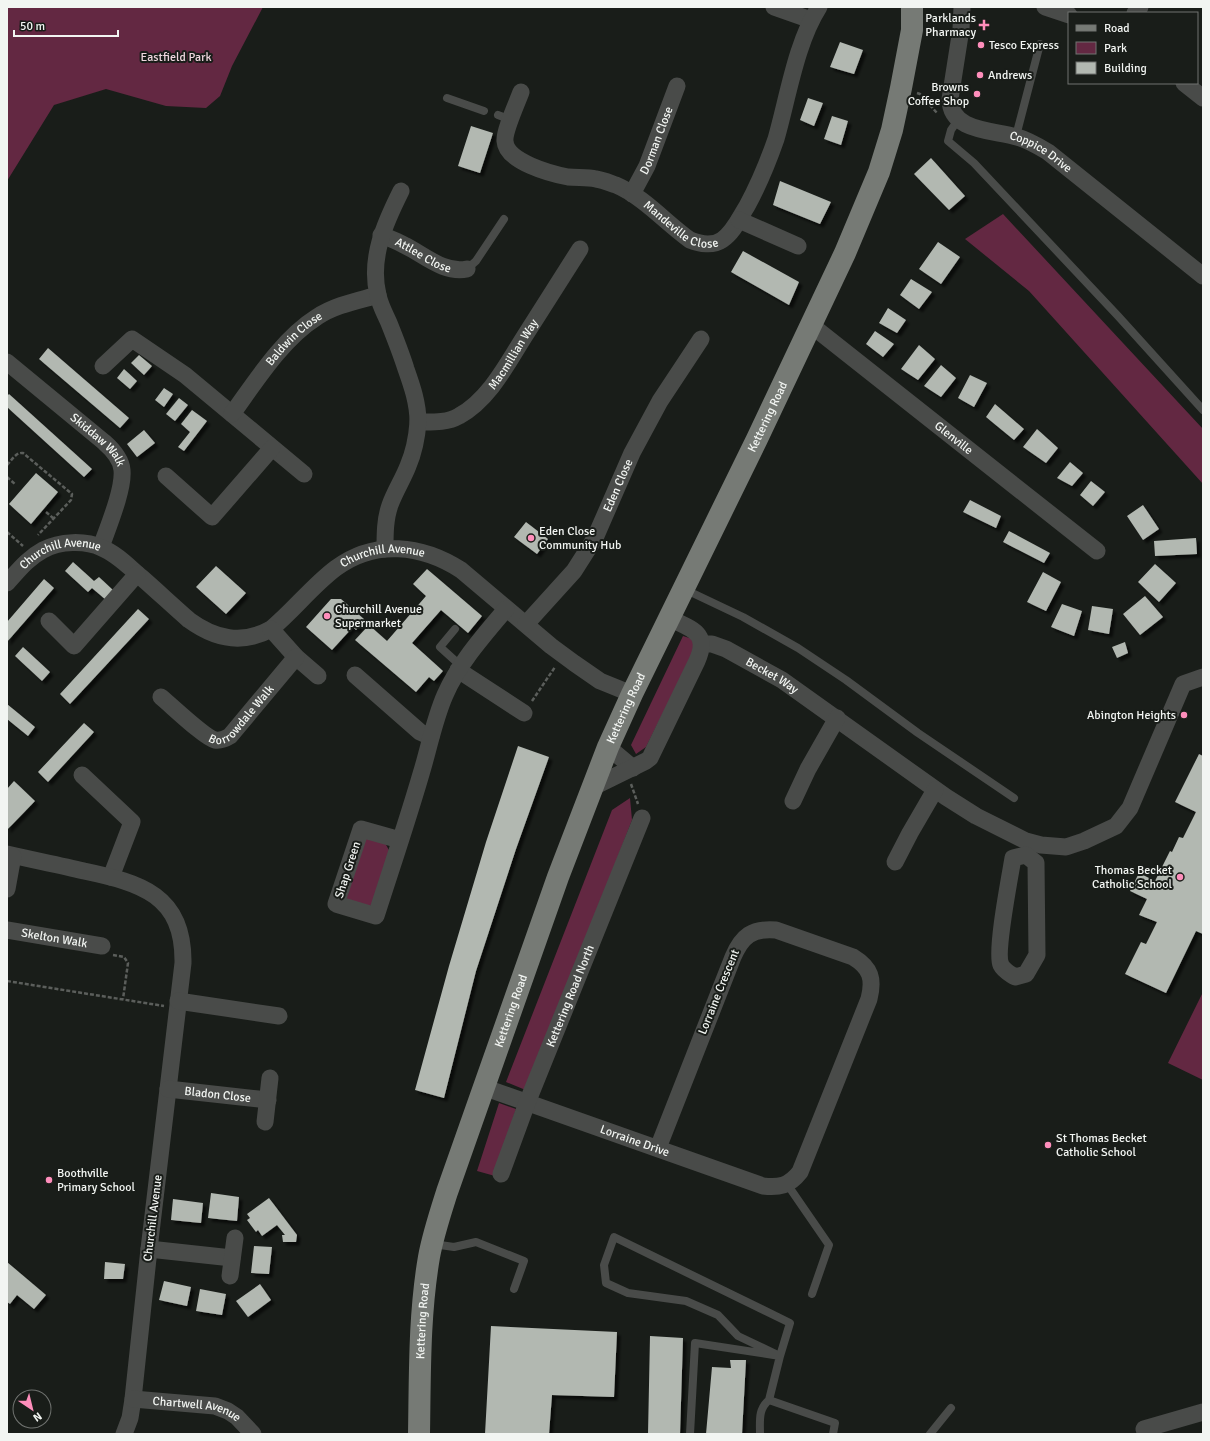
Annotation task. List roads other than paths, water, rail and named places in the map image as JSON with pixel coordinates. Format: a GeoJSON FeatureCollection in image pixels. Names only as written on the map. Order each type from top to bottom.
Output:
{"type":"FeatureCollection","features":[{"type":"Feature","properties":{"kind":"main road","name":"Kettering Road"},"geometry":{"type":"LineString","coordinates":[[420,1434],[421,1350],[424,1300],[432,1244],[447,1192],[483,1087],[558,876],[608,747],[632,694],[845,253],[879,172],[892,130],[901,88],[912,30],[912,7]]}},
{"type":"Feature","properties":{"kind":"street"},"geometry":{"type":"LineString","coordinates":[[774,7],[815,13]]}},
{"type":"Feature","properties":{"kind":"street"},"geometry":{"type":"LineString","coordinates":[[955,125],[950,106],[950,99],[961,29],[962,7]]}},
{"type":"Feature","properties":{"kind":"street"},"geometry":{"type":"LineString","coordinates":[[1046,7],[1068,15]]}},
{"type":"Feature","properties":{"kind":"street","name":"Mandeville Close"},"geometry":{"type":"LineString","coordinates":[[521,92],[505,118],[505,141],[507,149],[511,154],[519,160],[557,174],[570,177],[596,179],[618,186],[632,194],[682,234],[698,243],[715,243],[722,241],[739,220],[766,168],[776,138],[803,40],[815,13]]}},
{"type":"Feature","properties":{"kind":"street"},"geometry":{"type":"LineString","coordinates":[[1185,84],[1203,98]]}},
{"type":"Feature","properties":{"kind":"street","name":"Dorman Close"},"geometry":{"type":"LineString","coordinates":[[632,194],[647,166],[677,86]]}},
{"type":"Feature","properties":{"kind":"street","name":"Coppice Drive"},"geometry":{"type":"LineString","coordinates":[[955,125],[971,126],[1016,136],[1035,144],[1048,152],[1203,276]]}},
{"type":"Feature","properties":{"kind":"street"},"geometry":{"type":"LineString","coordinates":[[385,549],[385,524],[390,505],[408,466],[414,448],[418,422],[417,406],[414,395],[400,349],[378,295],[376,278],[376,261],[381,235],[401,191]]}},
{"type":"Feature","properties":{"kind":"street"},"geometry":{"type":"LineString","coordinates":[[739,220],[798,246]]}},
{"type":"Feature","properties":{"kind":"street","name":"Attlee Close"},"geometry":{"type":"LineString","coordinates":[[381,235],[405,245],[444,267],[460,270],[467,268]]}},
{"type":"Feature","properties":{"kind":"street","name":"Macmillian Way"},"geometry":{"type":"LineString","coordinates":[[418,422],[441,422],[452,420],[468,411],[479,401],[498,378],[580,249]]}},
{"type":"Feature","properties":{"kind":"street","name":"Baldwin Close"},"geometry":{"type":"LineString","coordinates":[[232,414],[269,364],[304,326],[318,316],[336,307],[378,295]]}},
{"type":"Feature","properties":{"kind":"street","name":"Glenville"},"geometry":{"type":"LineString","coordinates":[[811,325],[1097,551]]}},
{"type":"Feature","properties":{"kind":"street"},"geometry":{"type":"LineString","coordinates":[[103,366],[132,339],[185,375],[304,474]]}},
{"type":"Feature","properties":{"kind":"street","name":"Eden Close"},"geometry":{"type":"LineString","coordinates":[[526,624],[574,571],[595,538],[632,453],[660,400],[701,339]]}},
{"type":"Feature","properties":{"kind":"street","name":"Skiddaw Walk"},"geometry":{"type":"LineString","coordinates":[[7,362],[104,442],[118,458],[122,469],[122,478],[119,493],[101,547]]}},
{"type":"Feature","properties":{"kind":"street"},"geometry":{"type":"LineString","coordinates":[[166,476],[212,517],[272,448]]}},
{"type":"Feature","properties":{"kind":"street","name":"Churchill Avenue"},"geometry":{"type":"LineString","coordinates":[[7,583],[30,559],[43,550],[55,546],[80,543],[101,547],[121,560],[189,620],[212,634],[225,638],[237,639],[257,636],[272,629],[324,578],[336,568],[351,559],[367,553],[385,549],[416,551],[433,555],[461,570],[563,655],[600,681],[632,694]]}},
{"type":"Feature","properties":{"kind":"street"},"geometry":{"type":"LineString","coordinates":[[49,621],[74,646],[137,574]]}},
{"type":"Feature","properties":{"kind":"street","name":"Shap Green"},"geometry":{"type":"LineString","coordinates":[[400,840],[361,829],[336,904],[376,916],[422,773],[431,737],[445,696],[472,649],[506,609]]}},
{"type":"Feature","properties":{"kind":"street"},"geometry":{"type":"LineString","coordinates":[[591,788],[646,761],[653,754],[701,653],[702,644],[699,635],[669,618]]}},
{"type":"Feature","properties":{"kind":"street"},"geometry":{"type":"LineString","coordinates":[[272,629],[296,658],[318,676]]}},
{"type":"Feature","properties":{"kind":"street","name":"Becket Way"},"geometry":{"type":"LineString","coordinates":[[702,644],[720,646],[782,680],[837,718],[935,790],[976,816],[1031,847]]}},
{"type":"Feature","properties":{"kind":"street","name":"Borrowdale Walk"},"geometry":{"type":"LineString","coordinates":[[161,697],[205,735],[214,740],[225,739],[230,736],[296,658]]}},
{"type":"Feature","properties":{"kind":"street"},"geometry":{"type":"LineString","coordinates":[[460,668],[524,713]]}},
{"type":"Feature","properties":{"kind":"street"},"geometry":{"type":"LineString","coordinates":[[355,675],[420,732],[431,737]]}},
{"type":"Feature","properties":{"kind":"street"},"geometry":{"type":"LineString","coordinates":[[1031,847],[1036,863],[1037,955],[1026,974],[1015,977],[1006,972],[1000,964],[999,948],[1013,858],[1031,847],[1066,847],[1084,841],[1116,826],[1130,808],[1183,684],[1203,677]]}},
{"type":"Feature","properties":{"kind":"street"},"geometry":{"type":"LineString","coordinates":[[793,801],[815,756],[837,718]]}},
{"type":"Feature","properties":{"kind":"street"},"geometry":{"type":"LineString","coordinates":[[608,747],[635,767]]}},
{"type":"Feature","properties":{"kind":"street"},"geometry":{"type":"LineString","coordinates":[[82,775],[132,822],[111,877]]}},
{"type":"Feature","properties":{"kind":"street"},"geometry":{"type":"LineString","coordinates":[[896,862],[910,833],[935,790]]}},
{"type":"Feature","properties":{"kind":"street","name":"Kettering Road North"},"geometry":{"type":"LineString","coordinates":[[501,1174],[527,1103],[642,818]]}},
{"type":"Feature","properties":{"kind":"street"},"geometry":{"type":"LineString","coordinates":[[7,889],[10,855]]}},
{"type":"Feature","properties":{"kind":"street","name":"Churchill Avenue"},"geometry":{"type":"LineString","coordinates":[[10,855],[111,877],[132,883],[147,890],[162,901],[173,916],[182,937],[184,963],[149,1249],[133,1399],[130,1418],[124,1434]]}},
{"type":"Feature","properties":{"kind":"street","name":"Lorraine Crescent"},"geometry":{"type":"LineString","coordinates":[[658,1148],[739,943],[746,936],[756,931],[765,929],[776,930],[853,957],[862,962],[869,971],[872,980],[870,999],[800,1172],[795,1179],[787,1184]]}},
{"type":"Feature","properties":{"kind":"street","name":"Skelton Walk"},"geometry":{"type":"LineString","coordinates":[[7,930],[102,946]]}},
{"type":"Feature","properties":{"kind":"street"},"geometry":{"type":"LineString","coordinates":[[178,1005],[279,1016]]}},
{"type":"Feature","properties":{"kind":"street","name":"Bladon Close"},"geometry":{"type":"LineString","coordinates":[[265,1122],[270,1078]]}},
{"type":"Feature","properties":{"kind":"street","name":"Lorraine Drive"},"geometry":{"type":"LineString","coordinates":[[483,1087],[763,1186],[775,1188],[787,1184]]}},
{"type":"Feature","properties":{"kind":"street","name":"Bladon Close"},"geometry":{"type":"LineString","coordinates":[[168,1089],[268,1100]]}},
{"type":"Feature","properties":{"kind":"street"},"geometry":{"type":"LineString","coordinates":[[230,1276],[235,1238]]}},
{"type":"Feature","properties":{"kind":"street"},"geometry":{"type":"LineString","coordinates":[[149,1249],[232,1258]]}},
{"type":"Feature","properties":{"kind":"street","name":"Chartwell Avenue"},"geometry":{"type":"LineString","coordinates":[[133,1399],[215,1406],[238,1417],[253,1434]]}},
{"type":"Feature","properties":{"kind":"street"},"geometry":{"type":"LineString","coordinates":[[1146,1434],[1144,1429],[1203,1412]]}},
{"type":"Feature","properties":{"kind":"lane"},"geometry":{"type":"LineString","coordinates":[[1016,136],[1040,44]]}},
{"type":"Feature","properties":{"kind":"lane"},"geometry":{"type":"LineString","coordinates":[[447,98],[484,111]]}},
{"type":"Feature","properties":{"kind":"lane"},"geometry":{"type":"LineString","coordinates":[[955,125],[948,141],[974,163],[1118,316],[1203,410]]}},
{"type":"Feature","properties":{"kind":"lane"},"geometry":{"type":"LineString","coordinates":[[467,268],[476,261],[504,219]]}},
{"type":"Feature","properties":{"kind":"lane"},"geometry":{"type":"LineString","coordinates":[[683,589],[743,617],[804,651],[924,737],[1014,798]]}},
{"type":"Feature","properties":{"kind":"lane"},"geometry":{"type":"LineString","coordinates":[[455,630],[440,647],[460,668]]}},
{"type":"Feature","properties":{"kind":"lane"},"geometry":{"type":"LineString","coordinates":[[787,1184],[829,1245],[812,1294]]}},
{"type":"Feature","properties":{"kind":"lane"},"geometry":{"type":"LineString","coordinates":[[760,1434],[760,1415],[764,1404],[768,1400],[790,1323],[614,1237],[604,1265],[606,1283],[628,1293],[686,1301],[718,1315],[738,1336],[780,1356]]}},
{"type":"Feature","properties":{"kind":"lane"},"geometry":{"type":"LineString","coordinates":[[432,1244],[454,1247],[476,1242],[524,1261],[514,1289]]}},
{"type":"Feature","properties":{"kind":"lane"},"geometry":{"type":"LineString","coordinates":[[690,1434],[695,1343],[780,1356]]}},
{"type":"Feature","properties":{"kind":"lane"},"geometry":{"type":"LineString","coordinates":[[768,1400],[835,1423],[833,1434]]}},
{"type":"Feature","properties":{"kind":"lane"},"geometry":{"type":"LineString","coordinates":[[930,1434],[951,1408]]}},
{"type":"Feature","properties":{"kind":"place","name":"Parklands Pharmacy"},"geometry":{"type":"Point","coordinates":[984,25]}},
{"type":"Feature","properties":{"kind":"place","name":"Tesco Express"},"geometry":{"type":"Point","coordinates":[981,45]}},
{"type":"Feature","properties":{"kind":"place","name":"Andrews"},"geometry":{"type":"Point","coordinates":[980,75]}},
{"type":"Feature","properties":{"kind":"place","name":"Browns Coffee Shop"},"geometry":{"type":"Point","coordinates":[977,94]}},
{"type":"Feature","properties":{"kind":"place","name":"Eden Close Community Hub"},"geometry":{"type":"Point","coordinates":[531,538]}},
{"type":"Feature","properties":{"kind":"place","name":"Churchill Avenue Supermarket"},"geometry":{"type":"Point","coordinates":[327,616]}},
{"type":"Feature","properties":{"kind":"place","name":"Abington Heights"},"geometry":{"type":"Point","coordinates":[1184,715]}},
{"type":"Feature","properties":{"kind":"place","name":"Thomas Becket Catholic School"},"geometry":{"type":"Point","coordinates":[1180,877]}},
{"type":"Feature","properties":{"kind":"place","name":"St Thomas Becket Catholic School"},"geometry":{"type":"Point","coordinates":[1048,1145]}},
{"type":"Feature","properties":{"kind":"place","name":"Boothville Primary School"},"geometry":{"type":"Point","coordinates":[49,1180]}},
{"type":"Feature","properties":{"kind":"park label","name":"Eastfield Park"},"geometry":{"type":"Point","coordinates":[176,57]}}]}
